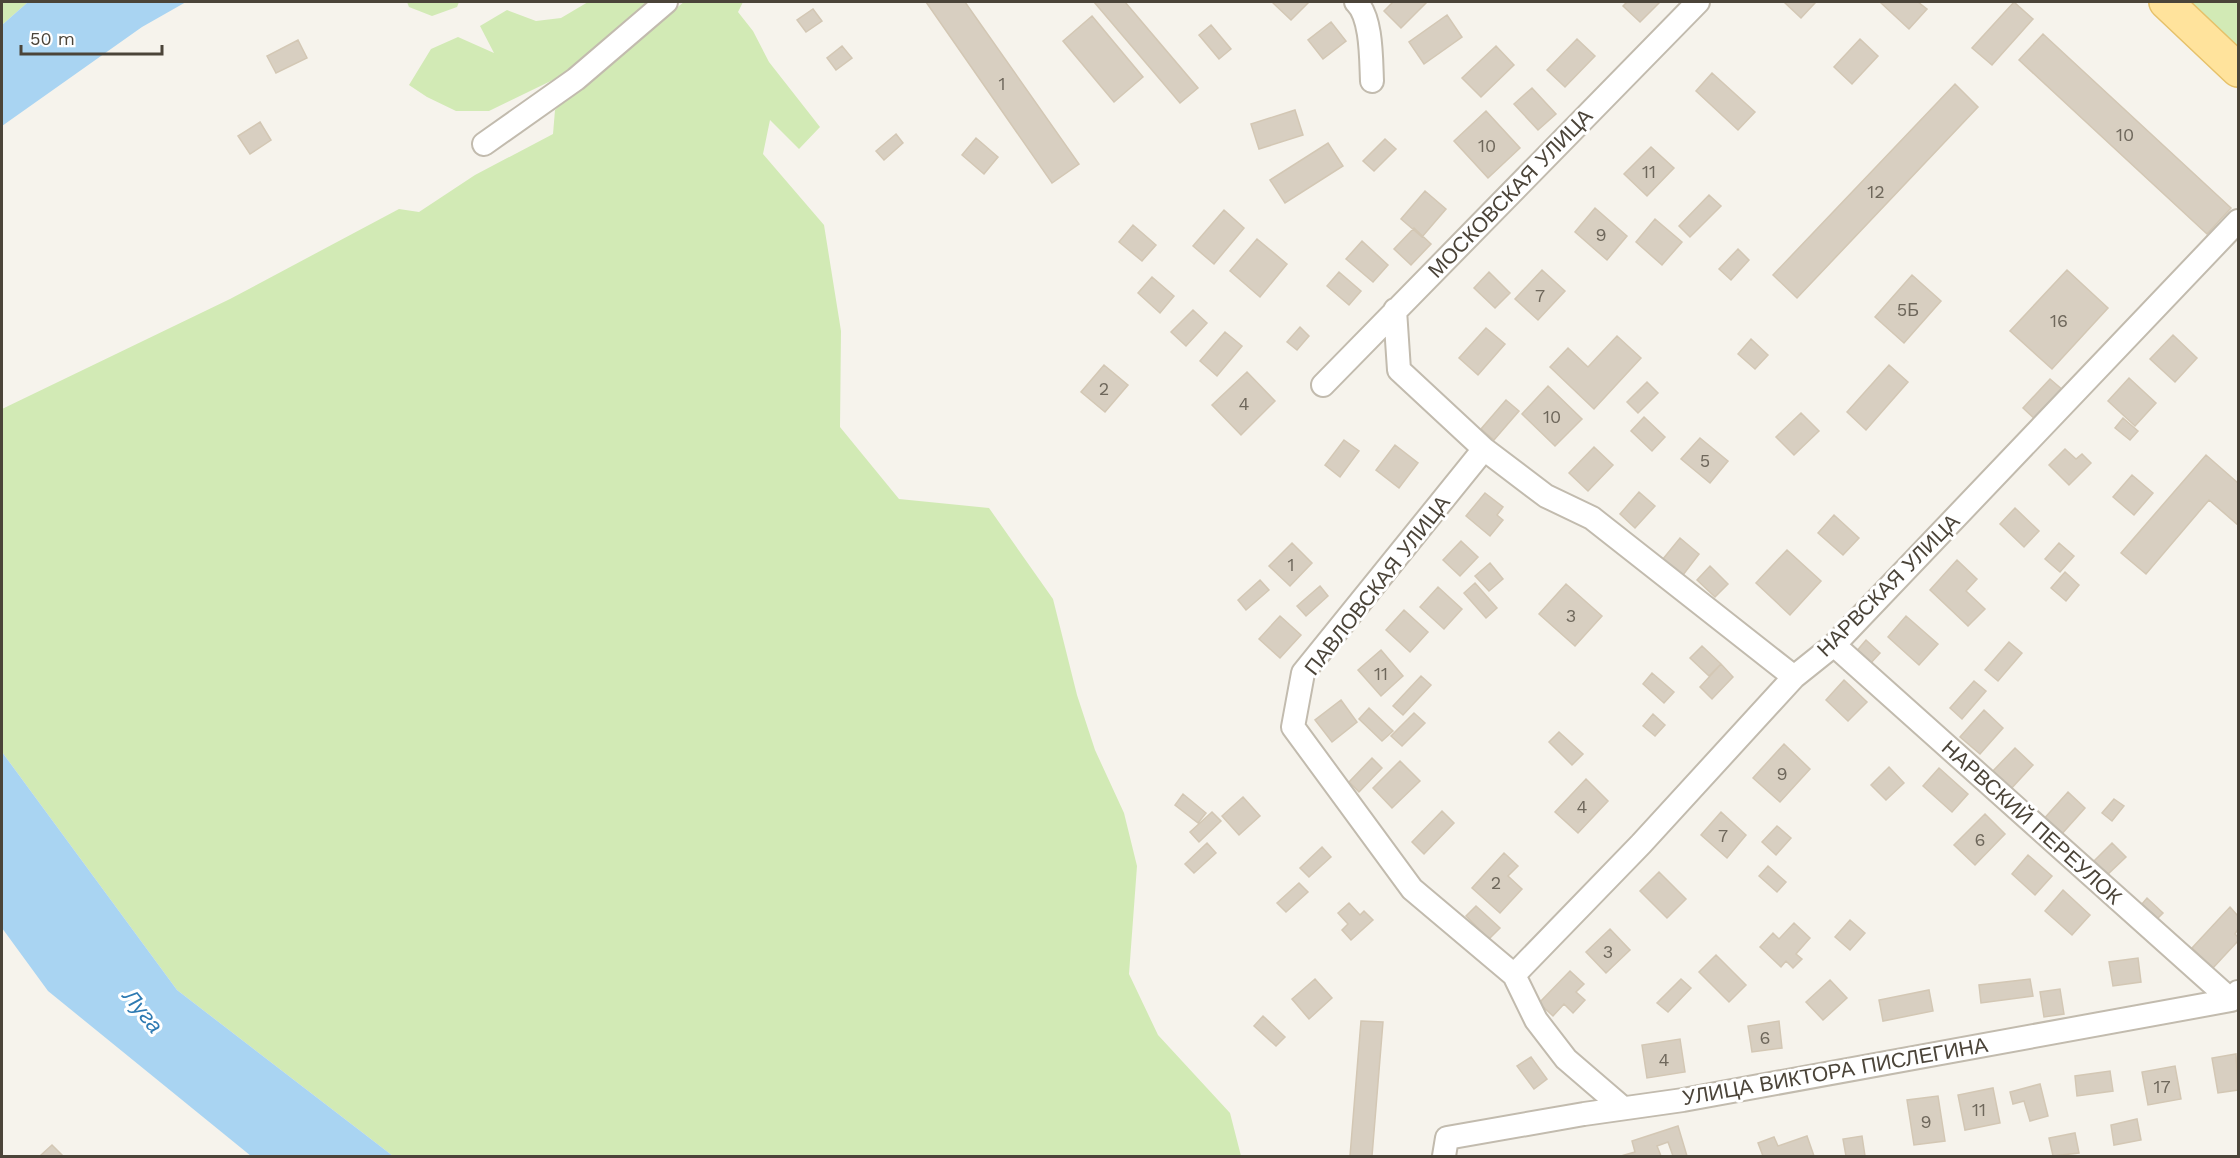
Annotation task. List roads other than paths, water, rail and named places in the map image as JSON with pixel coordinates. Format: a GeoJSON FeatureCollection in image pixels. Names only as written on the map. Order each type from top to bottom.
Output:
{"type":"FeatureCollection","features":[{"type":"Feature","properties":{"kind":"main road"},"geometry":{"type":"LineString","coordinates":[[2166,2],[2238,70]]}},
{"type":"Feature","properties":{"kind":"street"},"geometry":{"type":"LineString","coordinates":[[484,144],[576,79],[666,2]]}},
{"type":"Feature","properties":{"kind":"street"},"geometry":{"type":"LineString","coordinates":[[1356,2],[1361,7],[1370,43],[1372,81]]}},
{"type":"Feature","properties":{"kind":"street","name":"МОСКОВСКАЯ УЛИЦА"},"geometry":{"type":"LineString","coordinates":[[1323,385],[1697,2]]}},
{"type":"Feature","properties":{"kind":"street","name":"НАРВСКАЯ УЛИЦА"},"geometry":{"type":"LineString","coordinates":[[1514,975],[1641,844],[1794,677],[1834,645],[2238,221]]}},
{"type":"Feature","properties":{"kind":"street"},"geometry":{"type":"LineString","coordinates":[[1395,310],[1399,370],[1485,449],[1546,496],[1592,518],[1794,677]]}},
{"type":"Feature","properties":{"kind":"street","name":"ПАВЛОВСКАЯ УЛИЦА"},"geometry":{"type":"LineString","coordinates":[[1485,449],[1303,674],[1293,727],[1412,889],[1514,975],[1536,1020],[1566,1059],[1623,1108]]}},
{"type":"Feature","properties":{"kind":"street","name":"НАРВСКИЙ ПЕРЕУЛОК"},"geometry":{"type":"LineString","coordinates":[[1834,645],[2235,996]]}},
{"type":"Feature","properties":{"kind":"street","name":"УЛИЦА ВИКТОРА ПИСЛЕГИНА"},"geometry":{"type":"LineString","coordinates":[[1444,1156],[1447,1138],[1683,1100],[2235,996]]}},
{"type":"Feature","properties":{"kind":"water"},"geometry":{"type":"Polygon","coordinates":[[[28,2],[186,2],[142,27],[2,126],[2,25],[28,2]]]}},
{"type":"Feature","properties":{"kind":"water","name":"Луга"},"geometry":{"type":"Polygon","coordinates":[[[2,752],[177,990],[393,1156],[251,1156],[48,991],[2,928],[2,752]]]}}]}
